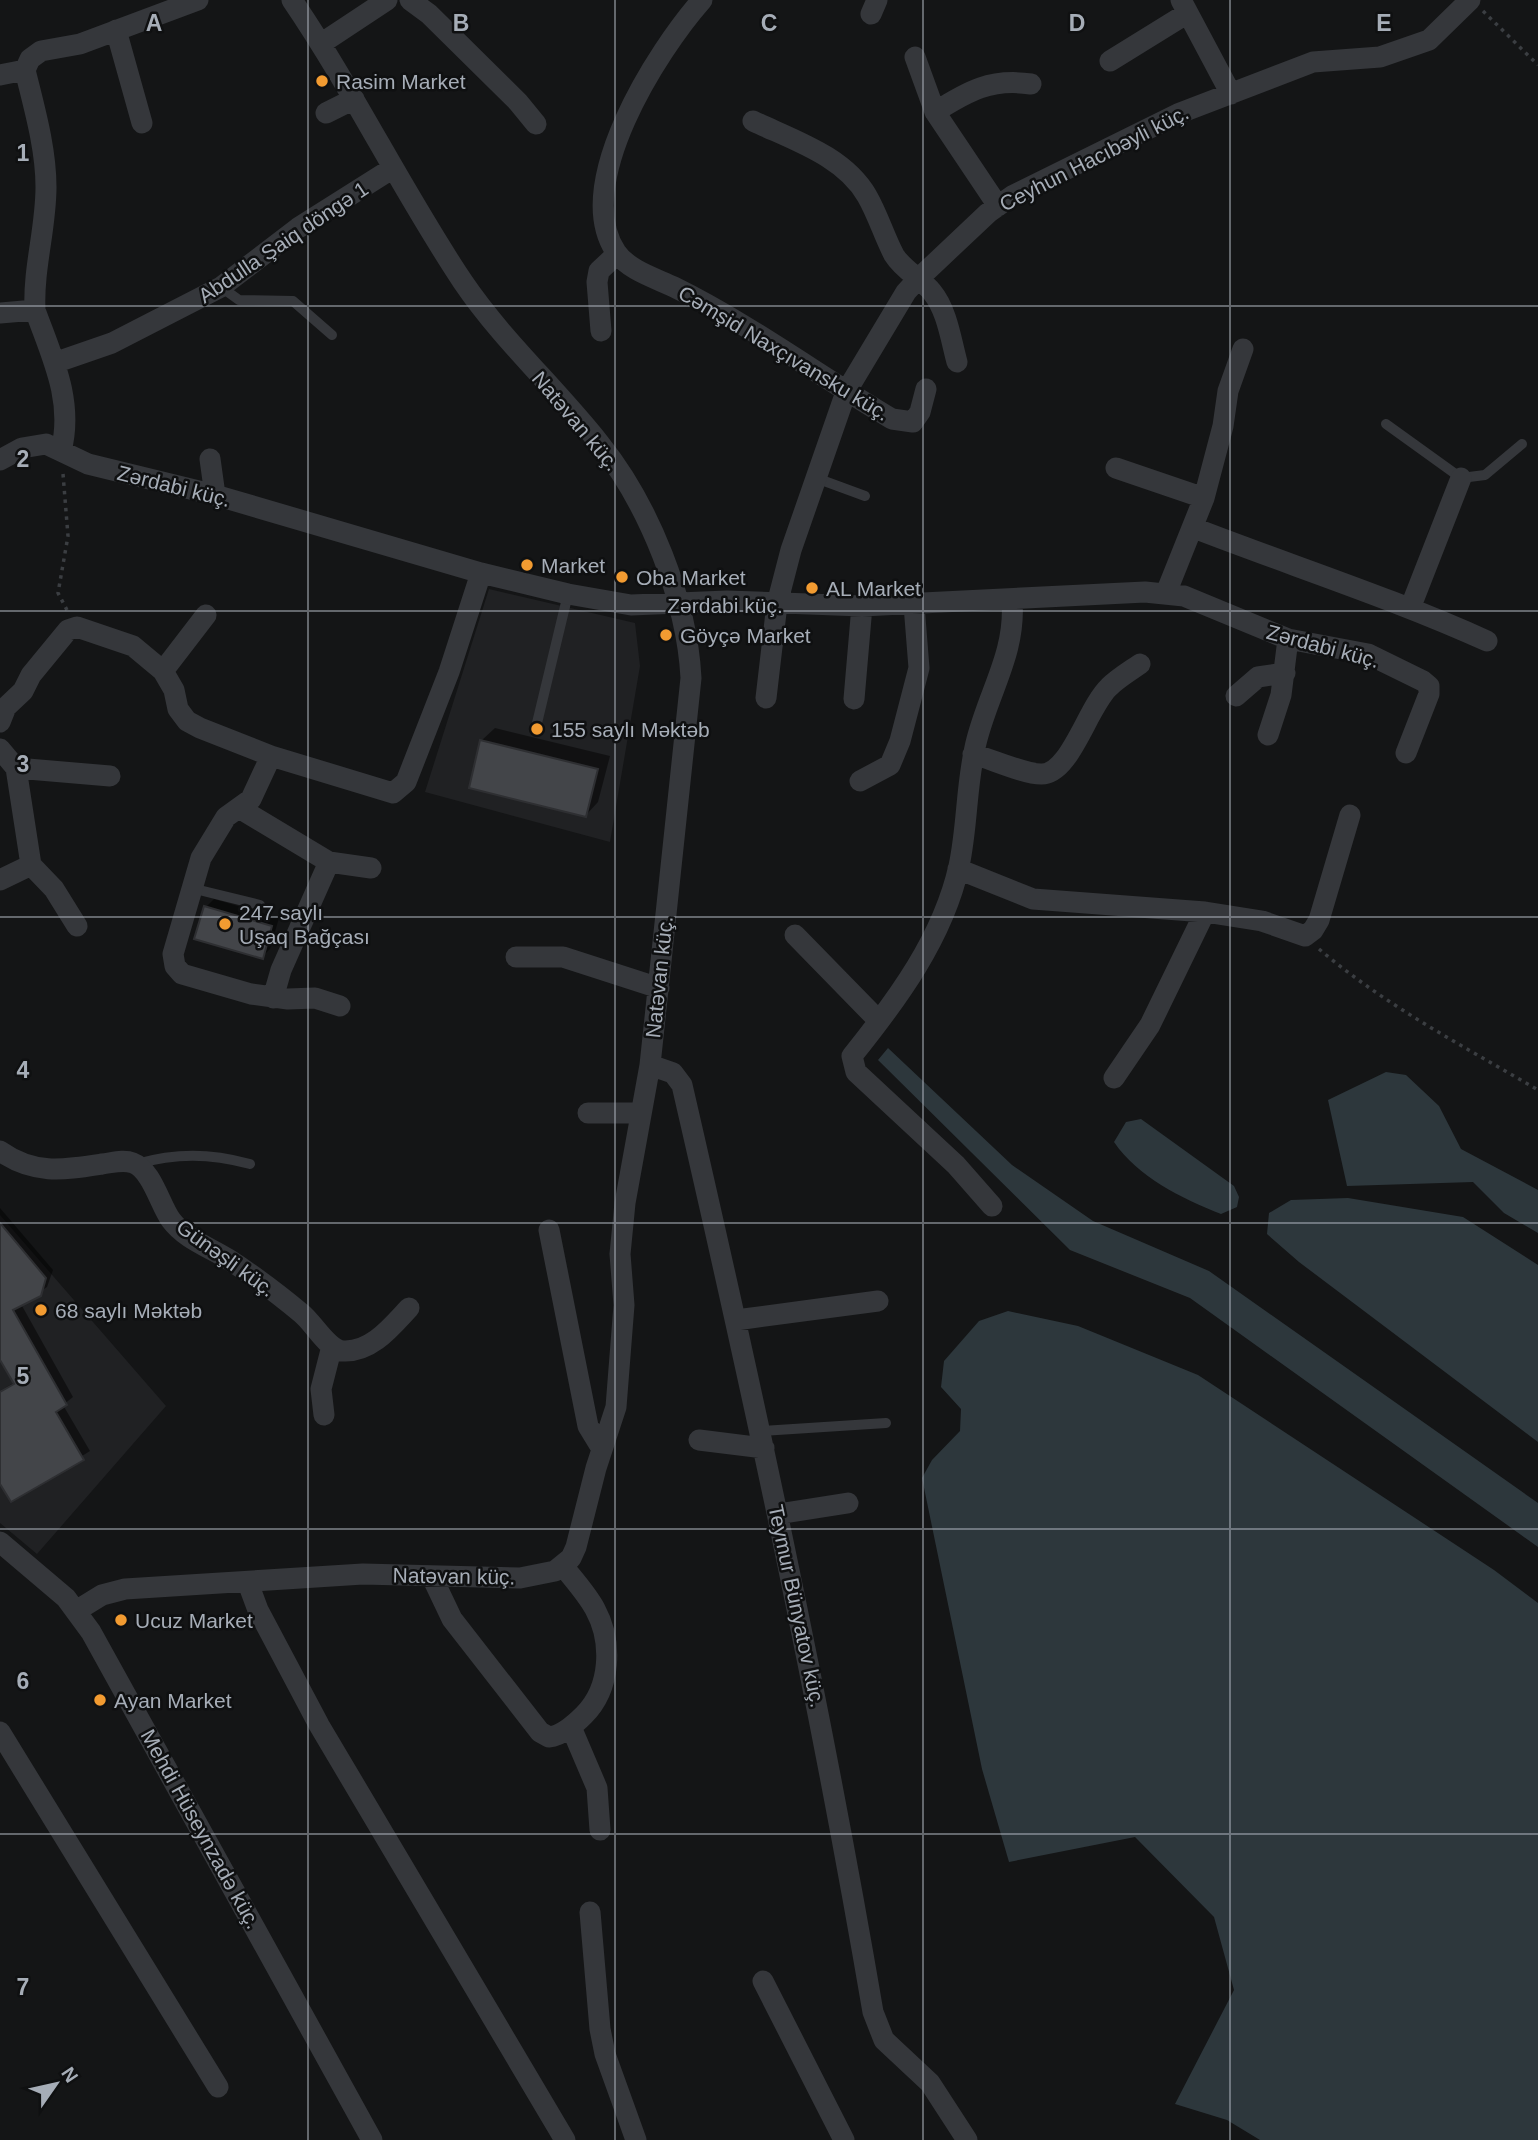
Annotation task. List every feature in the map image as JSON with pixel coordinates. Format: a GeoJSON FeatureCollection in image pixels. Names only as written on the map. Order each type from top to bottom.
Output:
{"type":"FeatureCollection","features":[{"type":"Feature","properties":{"kind":"street"},"geometry":{"type":"LineString","coordinates":[[61,451],[66,418],[57,362],[36,310],[34,275],[45,216],[46,185],[44,157],[25,70],[30,59],[41,51],[80,44],[198,0]]}},
{"type":"Feature","properties":{"kind":"street","name":"Natəvan küç."},"geometry":{"type":"LineString","coordinates":[[76,1611],[102,1595],[125,1589],[363,1574],[509,1579],[544,1574],[563,1566],[576,1547],[616,1407],[624,1305],[620,1254],[650,1065],[659,988],[691,678],[687,635],[660,552],[618,467],[492,322],[444,253],[321,43],[292,0]]}},
{"type":"Feature","properties":{"kind":"street"},"geometry":{"type":"LineString","coordinates":[[321,43],[387,0]]}},
{"type":"Feature","properties":{"kind":"street"},"geometry":{"type":"LineString","coordinates":[[410,0],[439,23],[536,124]]}},
{"type":"Feature","properties":{"kind":"street"},"geometry":{"type":"LineString","coordinates":[[601,331],[597,282],[599,271],[617,254],[608,238],[603,214],[606,175],[640,92],[658,59],[681,24],[702,0]]}},
{"type":"Feature","properties":{"kind":"street","name":"Ceyhun Hacıbəyli küç."},"geometry":{"type":"LineString","coordinates":[[766,698],[777,604],[791,550],[846,392],[906,292],[962,236],[998,206],[1181,113],[1314,62],[1380,57],[1429,40],[1476,5]]}},
{"type":"Feature","properties":{"kind":"street"},"geometry":{"type":"LineString","coordinates":[[1110,61],[1184,7],[1231,94]]}},
{"type":"Feature","properties":{"kind":"street"},"geometry":{"type":"LineString","coordinates":[[116,30],[142,123]]}},
{"type":"Feature","properties":{"kind":"street"},"geometry":{"type":"LineString","coordinates":[[915,57],[935,112],[998,206]]}},
{"type":"Feature","properties":{"kind":"street"},"geometry":{"type":"LineString","coordinates":[[0,75],[25,70]]}},
{"type":"Feature","properties":{"kind":"street"},"geometry":{"type":"LineString","coordinates":[[935,112],[971,89],[990,83],[1031,84]]}},
{"type":"Feature","properties":{"kind":"street"},"geometry":{"type":"LineString","coordinates":[[326,113],[354,99]]}},
{"type":"Feature","properties":{"kind":"street"},"geometry":{"type":"LineString","coordinates":[[753,121],[836,162],[855,178],[871,204],[895,255],[917,280],[931,289],[939,301],[957,362]]}},
{"type":"Feature","properties":{"kind":"street","name":"Abdulla Şaiq döngə 1"},"geometry":{"type":"LineString","coordinates":[[57,362],[112,343],[221,287],[298,229],[393,168]]}},
{"type":"Feature","properties":{"kind":"street","name":"Cəmşid Naxçıvansku küç."},"geometry":{"type":"LineString","coordinates":[[617,254],[627,264],[754,331],[892,419],[913,422],[920,412],[926,389]]}},
{"type":"Feature","properties":{"kind":"street"},"geometry":{"type":"LineString","coordinates":[[0,313],[36,310]]}},
{"type":"Feature","properties":{"kind":"street"},"geometry":{"type":"LineString","coordinates":[[1166,593],[1204,498],[1223,426],[1228,391],[1243,349]]}},
{"type":"Feature","properties":{"kind":"street","name":"Zərdabi küç."},"geometry":{"type":"LineString","coordinates":[[0,460],[36,443],[88,464],[215,495],[481,573],[568,594],[631,605],[727,601],[862,606],[914,605],[1166,593],[1203,603],[1288,639],[1368,654],[1429,686],[1429,694],[1406,753]]}},
{"type":"Feature","properties":{"kind":"street"},"geometry":{"type":"LineString","coordinates":[[210,459],[215,495]]}},
{"type":"Feature","properties":{"kind":"street"},"geometry":{"type":"LineString","coordinates":[[1116,468],[1204,498]]}},
{"type":"Feature","properties":{"kind":"street"},"geometry":{"type":"LineString","coordinates":[[1410,606],[1461,478]]}},
{"type":"Feature","properties":{"kind":"street"},"geometry":{"type":"LineString","coordinates":[[1194,528],[1357,590],[1410,606],[1487,641]]}},
{"type":"Feature","properties":{"kind":"street"},"geometry":{"type":"LineString","coordinates":[[0,722],[6,707],[23,691],[31,675],[68,630],[77,626],[133,646],[163,671],[174,690],[178,709],[187,721],[271,756],[384,792],[401,789],[449,672],[481,573]]}},
{"type":"Feature","properties":{"kind":"street"},"geometry":{"type":"LineString","coordinates":[[992,1206],[956,1166],[856,1072],[852,1056],[916,967],[939,922],[958,869],[973,754],[986,706],[1012,641],[1012,600]]}},
{"type":"Feature","properties":{"kind":"street"},"geometry":{"type":"LineString","coordinates":[[860,781],[890,765],[900,741],[919,668],[914,605]]}},
{"type":"Feature","properties":{"kind":"street"},"geometry":{"type":"LineString","coordinates":[[854,699],[862,606]]}},
{"type":"Feature","properties":{"kind":"street"},"geometry":{"type":"LineString","coordinates":[[163,671],[206,615]]}},
{"type":"Feature","properties":{"kind":"street"},"geometry":{"type":"LineString","coordinates":[[1268,735],[1284,673],[1288,639]]}},
{"type":"Feature","properties":{"kind":"street"},"geometry":{"type":"LineString","coordinates":[[973,754],[1041,774],[1054,771],[1066,762],[1088,714],[1109,687],[1140,664]]}},
{"type":"Feature","properties":{"kind":"street"},"geometry":{"type":"LineString","coordinates":[[1236,696],[1258,677],[1284,673]]}},
{"type":"Feature","properties":{"kind":"street"},"geometry":{"type":"LineString","coordinates":[[0,749],[16,768],[31,865],[54,889],[77,926]]}},
{"type":"Feature","properties":{"kind":"street"},"geometry":{"type":"LineString","coordinates":[[271,756],[251,799],[226,817],[201,858],[173,954],[174,966],[182,974],[273,998],[315,998],[340,1006]]}},
{"type":"Feature","properties":{"kind":"street"},"geometry":{"type":"LineString","coordinates":[[16,768],[110,776]]}},
{"type":"Feature","properties":{"kind":"street"},"geometry":{"type":"LineString","coordinates":[[239,808],[329,862],[371,868]]}},
{"type":"Feature","properties":{"kind":"street"},"geometry":{"type":"LineString","coordinates":[[958,869],[1033,899],[1205,912],[1262,921],[1304,936],[1319,920],[1350,815]]}},
{"type":"Feature","properties":{"kind":"street"},"geometry":{"type":"LineString","coordinates":[[273,998],[281,970],[329,862]]}},
{"type":"Feature","properties":{"kind":"street"},"geometry":{"type":"LineString","coordinates":[[0,880],[31,865]]}},
{"type":"Feature","properties":{"kind":"street"},"geometry":{"type":"LineString","coordinates":[[1114,1078],[1150,1025],[1205,912]]}},
{"type":"Feature","properties":{"kind":"street"},"geometry":{"type":"LineString","coordinates":[[795,935],[879,1021]]}},
{"type":"Feature","properties":{"kind":"street"},"geometry":{"type":"LineString","coordinates":[[516,957],[563,957],[659,988]]}},
{"type":"Feature","properties":{"kind":"street","name":"Teymur Bünyatov küç."},"geometry":{"type":"LineString","coordinates":[[650,1065],[673,1073],[682,1086],[778,1514],[818,1708],[873,2012],[884,2040],[930,2083],[967,2140]]}},
{"type":"Feature","properties":{"kind":"street"},"geometry":{"type":"LineString","coordinates":[[588,1113],[641,1113]]}},
{"type":"Feature","properties":{"kind":"street"},"geometry":{"type":"LineString","coordinates":[[0,1151],[14,1161],[45,1170],[122,1161],[136,1164]]}},
{"type":"Feature","properties":{"kind":"street","name":"Günəşli küç."},"geometry":{"type":"LineString","coordinates":[[136,1164],[146,1175],[181,1231],[249,1273],[302,1314],[331,1346]]}},
{"type":"Feature","properties":{"kind":"street"},"geometry":{"type":"LineString","coordinates":[[549,1230],[587,1426],[602,1450]]}},
{"type":"Feature","properties":{"kind":"street"},"geometry":{"type":"LineString","coordinates":[[736,1320],[878,1301]]}},
{"type":"Feature","properties":{"kind":"street"},"geometry":{"type":"LineString","coordinates":[[324,1415],[321,1389],[331,1346],[342,1352],[370,1343],[382,1336],[409,1308]]}},
{"type":"Feature","properties":{"kind":"street"},"geometry":{"type":"LineString","coordinates":[[699,1440],[762,1440]]}},
{"type":"Feature","properties":{"kind":"street"},"geometry":{"type":"LineString","coordinates":[[778,1514],[848,1503]]}},
{"type":"Feature","properties":{"kind":"street","name":"Mehdi Hüseynzadə küç."},"geometry":{"type":"LineString","coordinates":[[0,1542],[51,1584],[76,1611],[108,1661],[372,2140]]}},
{"type":"Feature","properties":{"kind":"street"},"geometry":{"type":"LineString","coordinates":[[432,1577],[452,1619],[540,1732],[549,1737],[571,1727],[594,1704],[605,1679],[608,1662],[596,1611],[563,1566]]}},
{"type":"Feature","properties":{"kind":"street"},"geometry":{"type":"LineString","coordinates":[[248,1583],[258,1610],[319,1725],[565,2140]]}},
{"type":"Feature","properties":{"kind":"street"},"geometry":{"type":"LineString","coordinates":[[571,1727],[595,1781],[600,1830]]}},
{"type":"Feature","properties":{"kind":"street"},"geometry":{"type":"LineString","coordinates":[[0,1732],[218,2087]]}},
{"type":"Feature","properties":{"kind":"street"},"geometry":{"type":"LineString","coordinates":[[590,1912],[600,2029],[605,2054],[636,2140]]}},
{"type":"Feature","properties":{"kind":"street"},"geometry":{"type":"LineString","coordinates":[[763,1981],[844,2140]]}},
{"type":"Feature","properties":{"kind":"lane"},"geometry":{"type":"LineString","coordinates":[[221,287],[239,300],[293,302],[332,335]]}},
{"type":"Feature","properties":{"kind":"lane"},"geometry":{"type":"LineString","coordinates":[[1386,424],[1461,478],[1485,475],[1522,444]]}},
{"type":"Feature","properties":{"kind":"lane"},"geometry":{"type":"LineString","coordinates":[[816,478],[865,496]]}},
{"type":"Feature","properties":{"kind":"lane"},"geometry":{"type":"LineString","coordinates":[[537,723],[568,594]]}},
{"type":"Feature","properties":{"kind":"lane"},"geometry":{"type":"LineString","coordinates":[[191,888],[260,905]]}},
{"type":"Feature","properties":{"kind":"lane"},"geometry":{"type":"LineString","coordinates":[[136,1164],[171,1155],[198,1155],[250,1164]]}},
{"type":"Feature","properties":{"kind":"lane"},"geometry":{"type":"LineString","coordinates":[[762,1440],[886,1423]]}},
{"type":"Feature","properties":{"kind":"path"},"geometry":{"type":"LineString","coordinates":[[1476,5],[1538,65]]}},
{"type":"Feature","properties":{"kind":"path"},"geometry":{"type":"LineString","coordinates":[[61,451],[68,527],[58,593],[77,626]]}},
{"type":"Feature","properties":{"kind":"path"},"geometry":{"type":"LineString","coordinates":[[1304,936],[1354,978],[1395,1007],[1538,1090]]}},
{"type":"Feature","properties":{"kind":"shaded area","name":"155 saylı Məktəb"},"geometry":{"type":"Polygon","coordinates":[[[489,589],[635,623],[640,666],[610,842],[425,792],[489,589]]]}},
{"type":"Feature","properties":{"kind":"shaded area"},"geometry":{"type":"Polygon","coordinates":[[[888,1048],[1012,1165],[1093,1221],[1209,1271],[1538,1503],[1538,1547],[1190,1298],[1070,1250],[878,1060],[888,1048]]]}},
{"type":"Feature","properties":{"kind":"shaded area"},"geometry":{"type":"Polygon","coordinates":[[[1386,1072],[1406,1075],[1439,1106],[1461,1149],[1538,1190],[1538,1233],[1504,1213],[1473,1182],[1347,1186],[1328,1100],[1386,1072]]]}},
{"type":"Feature","properties":{"kind":"shaded area"},"geometry":{"type":"Polygon","coordinates":[[[1141,1119],[1234,1186],[1239,1197],[1237,1207],[1221,1214],[1176,1193],[1135,1166],[1114,1142],[1126,1122],[1141,1119]]]}},
{"type":"Feature","properties":{"kind":"shaded area"},"geometry":{"type":"Polygon","coordinates":[[[1348,1198],[1463,1217],[1538,1265],[1538,1442],[1299,1262],[1267,1234],[1269,1213],[1291,1200],[1348,1198]]]}},
{"type":"Feature","properties":{"kind":"shaded area","name":"68 saylı Məktəb"},"geometry":{"type":"Polygon","coordinates":[[[0,1215],[166,1406],[37,1554],[0,1523],[0,1215]]]}},
{"type":"Feature","properties":{"kind":"shaded area"},"geometry":{"type":"Polygon","coordinates":[[[1008,1311],[1078,1326],[1198,1375],[1494,1570],[1538,1603],[1538,2140],[1260,2140],[1227,2120],[1175,2104],[1234,1990],[1214,1917],[1135,1837],[1009,1862],[982,1769],[922,1478],[932,1460],[960,1431],[961,1409],[941,1387],[944,1361],[979,1321],[1008,1311]]]}},
{"type":"Feature","properties":{"kind":"building"},"geometry":{"type":"Polygon","coordinates":[[[480,740],[598,769],[586,817],[469,788],[480,740]]]}},
{"type":"Feature","properties":{"kind":"building"},"geometry":{"type":"Polygon","coordinates":[[[204,906],[272,926],[263,959],[194,939],[204,906]]]}},
{"type":"Feature","properties":{"kind":"building"},"geometry":{"type":"Polygon","coordinates":[[[0,1223],[46,1278],[41,1296],[13,1310],[67,1405],[56,1412],[84,1460],[11,1502],[0,1484],[0,1392],[14,1384],[0,1360],[0,1223]]]}},
{"type":"Feature","properties":{"kind":"place","name":"Rasim Market"},"geometry":{"type":"Point","coordinates":[322,81]}},
{"type":"Feature","properties":{"kind":"place","name":"Market"},"geometry":{"type":"Point","coordinates":[527,565]}},
{"type":"Feature","properties":{"kind":"place","name":"Oba Market"},"geometry":{"type":"Point","coordinates":[622,577]}},
{"type":"Feature","properties":{"kind":"place","name":"AL Market"},"geometry":{"type":"Point","coordinates":[812,588]}},
{"type":"Feature","properties":{"kind":"place","name":"Göyçə Market"},"geometry":{"type":"Point","coordinates":[666,635]}},
{"type":"Feature","properties":{"kind":"place","name":"155 saylı Məktəb"},"geometry":{"type":"Point","coordinates":[537,729]}},
{"type":"Feature","properties":{"kind":"place","name":"247 saylı Uşaq Bağçası"},"geometry":{"type":"Point","coordinates":[225,924]}},
{"type":"Feature","properties":{"kind":"place","name":"68 saylı Məktəb"},"geometry":{"type":"Point","coordinates":[41,1310]}},
{"type":"Feature","properties":{"kind":"place","name":"Ucuz Market"},"geometry":{"type":"Point","coordinates":[121,1620]}},
{"type":"Feature","properties":{"kind":"place","name":"Ayan Market"},"geometry":{"type":"Point","coordinates":[100,1700]}}]}
